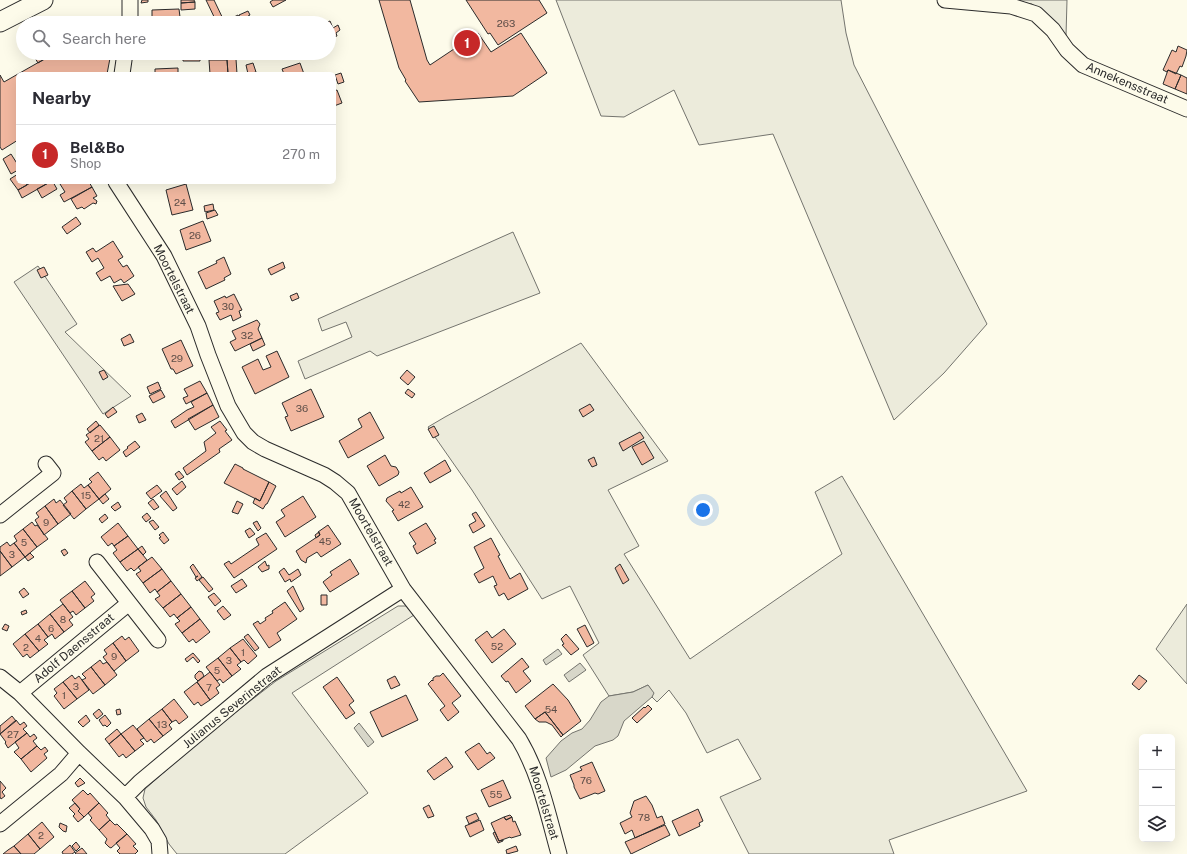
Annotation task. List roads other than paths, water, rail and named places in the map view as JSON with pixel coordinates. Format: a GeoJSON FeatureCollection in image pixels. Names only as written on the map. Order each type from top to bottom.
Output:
{"type":"FeatureCollection","features":[{"type":"Feature","properties":{"kind":"main road"},"geometry":{"type":"LineString","coordinates":[[0,22],[37,1]]}},
{"type":"Feature","properties":{"kind":"street"},"geometry":{"type":"LineString","coordinates":[[130,0],[130,16]]}},
{"type":"Feature","properties":{"kind":"street","name":"Annekensstraat"},"geometry":{"type":"LineString","coordinates":[[945,0],[1011,6],[1036,14],[1053,30],[1068,50],[1083,65],[1187,108]]}},
{"type":"Feature","properties":{"kind":"street"},"geometry":{"type":"LineString","coordinates":[[122,72],[124,60]]}},
{"type":"Feature","properties":{"kind":"street","name":"Moortelstraat"},"geometry":{"type":"LineString","coordinates":[[117,184],[164,256],[198,326],[228,406],[244,433],[253,442],[265,449],[324,475],[348,493],[403,589],[522,744],[536,773],[559,854]]}},
{"type":"Feature","properties":{"kind":"street"},"geometry":{"type":"LineString","coordinates":[[0,515],[54,468]]}},
{"type":"Feature","properties":{"kind":"street"},"geometry":{"type":"LineString","coordinates":[[96,562],[158,640]]}},
{"type":"Feature","properties":{"kind":"street","name":"Julianus Severinstraat"},"geometry":{"type":"LineString","coordinates":[[126,797],[140,782],[267,676],[403,589]]}},
{"type":"Feature","properties":{"kind":"street","name":"Adolf Daensstraat"},"geometry":{"type":"LineString","coordinates":[[20,693],[129,603]]}},
{"type":"Feature","properties":{"kind":"street"},"geometry":{"type":"LineString","coordinates":[[0,677],[20,693],[79,753],[126,797],[152,829],[159,841],[160,854]]}},
{"type":"Feature","properties":{"kind":"street"},"geometry":{"type":"LineString","coordinates":[[0,824],[61,774],[79,753]]}},
{"type":"Feature","properties":{"kind":"place","name":"Bel&Bo"},"geometry":{"type":"Point","coordinates":[467,43]}}]}
